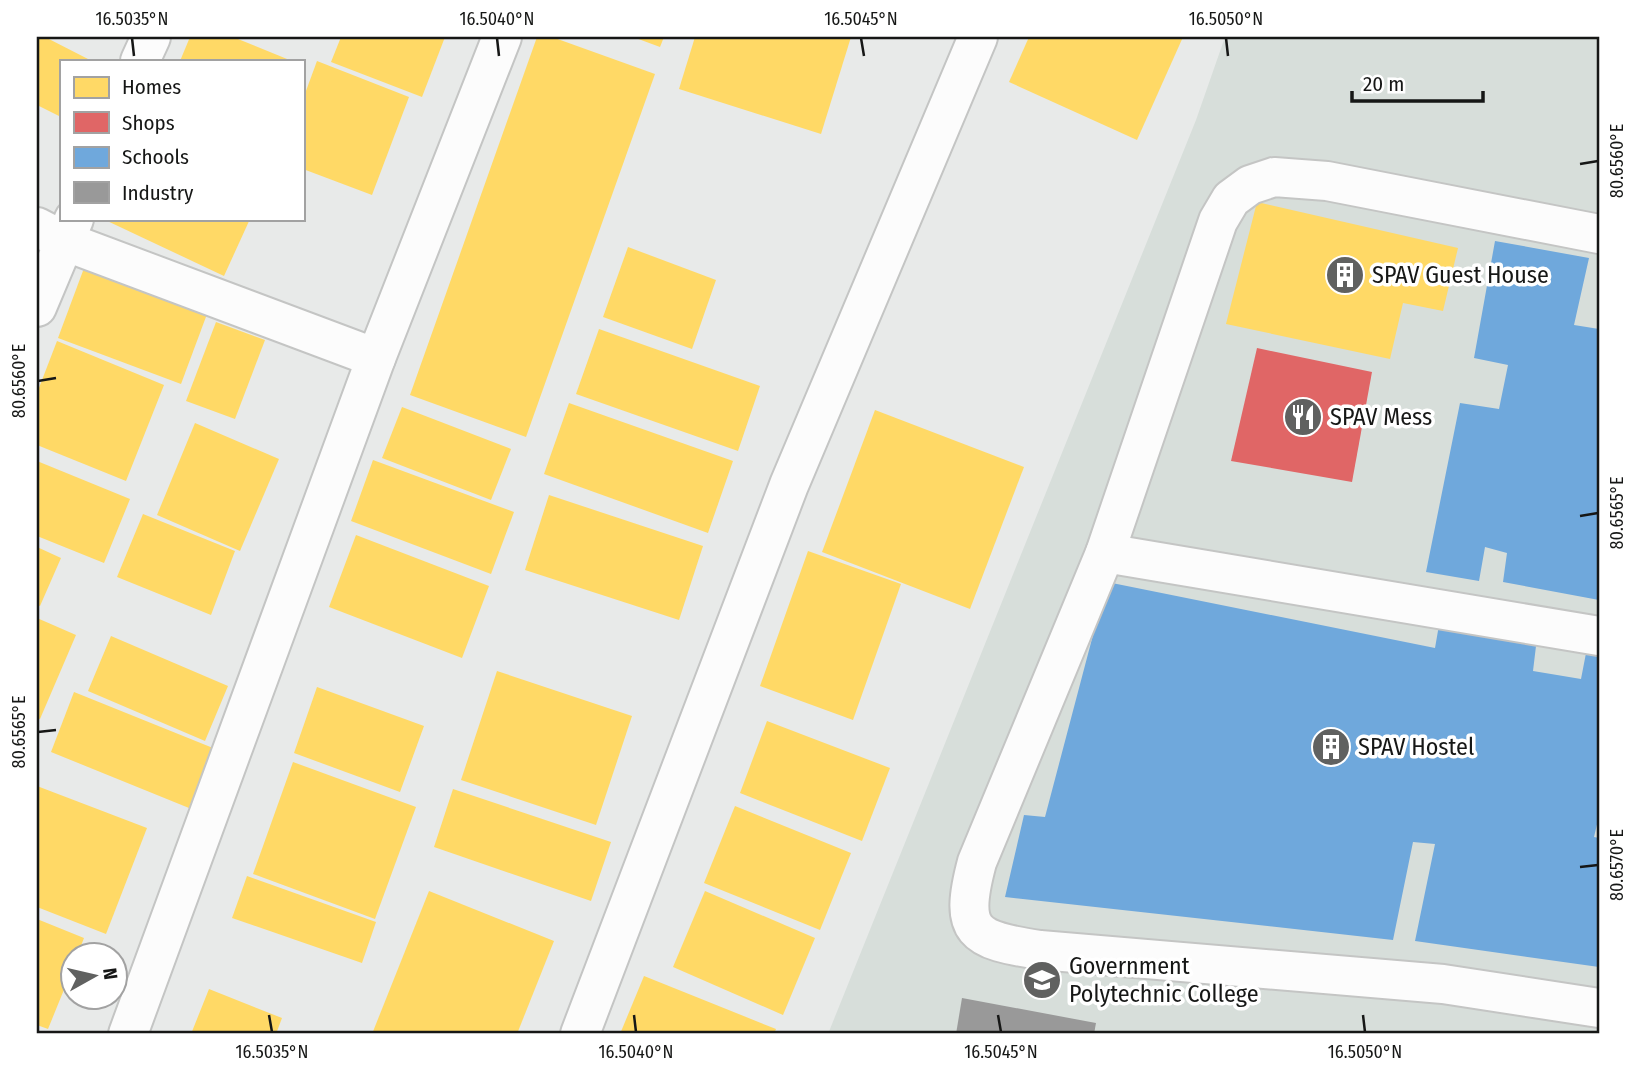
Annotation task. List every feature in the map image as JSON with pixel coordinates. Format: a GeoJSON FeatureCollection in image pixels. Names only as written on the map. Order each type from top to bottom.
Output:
{"type":"FeatureCollection","features":[{"type":"Feature","properties":{"kind":"street"},"geometry":{"type":"LineString","coordinates":[[140,60],[151,37]]}},
{"type":"Feature","properties":{"kind":"street"},"geometry":{"type":"LineString","coordinates":[[128,1034],[376,358],[502,37]]}},
{"type":"Feature","properties":{"kind":"street"},"geometry":{"type":"LineString","coordinates":[[580,1034],[789,485],[978,37]]}},
{"type":"Feature","properties":{"kind":"street"},"geometry":{"type":"LineString","coordinates":[[1599,234],[1327,181],[1274,177],[1250,185],[1231,199],[1218,221],[1105,553],[977,862],[968,905],[974,927],[985,938],[1002,944],[1040,950],[1443,984],[1599,1008]]}},
{"type":"Feature","properties":{"kind":"street"},"geometry":{"type":"LineString","coordinates":[[37,307],[58,229],[376,358]]}},
{"type":"Feature","properties":{"kind":"street"},"geometry":{"type":"LineString","coordinates":[[1105,553],[1599,636]]}},
{"type":"Feature","properties":{"kind":"shaded area"},"geometry":{"type":"Polygon","coordinates":[[[1225,37],[1599,37],[1599,1034],[828,1034],[1196,120],[1225,37]]]}},
{"type":"Feature","properties":{"kind":"building: Homes"},"geometry":{"type":"Polygon","coordinates":[[[37,37],[45,37],[88,59],[60,60],[59,116],[37,105],[37,37]]]}},
{"type":"Feature","properties":{"kind":"building: Homes"},"geometry":{"type":"Polygon","coordinates":[[[190,37],[233,37],[290,60],[180,60],[190,37]]]}},
{"type":"Feature","properties":{"kind":"building: Homes"},"geometry":{"type":"Polygon","coordinates":[[[341,37],[445,37],[422,97],[331,62],[341,37]]]}},
{"type":"Feature","properties":{"kind":"building: Homes"},"geometry":{"type":"Polygon","coordinates":[[[537,37],[552,37],[655,74],[526,437],[410,395],[537,37]]]}},
{"type":"Feature","properties":{"kind":"building: Homes"},"geometry":{"type":"Polygon","coordinates":[[[633,37],[664,37],[660,47],[633,37]]]}},
{"type":"Feature","properties":{"kind":"building: Homes"},"geometry":{"type":"Polygon","coordinates":[[[695,37],[851,37],[821,134],[679,89],[695,37]]]}},
{"type":"Feature","properties":{"kind":"building: Homes"},"geometry":{"type":"Polygon","coordinates":[[[1029,37],[1183,37],[1137,140],[1009,82],[1029,37]]]}},
{"type":"Feature","properties":{"kind":"building: Homes"},"geometry":{"type":"Polygon","coordinates":[[[317,61],[409,97],[372,195],[304,169],[304,96],[317,61]]]}},
{"type":"Feature","properties":{"kind":"building: Homes","name":"SPAV Guest House"},"geometry":{"type":"Polygon","coordinates":[[[1257,202],[1458,248],[1443,311],[1403,303],[1390,359],[1226,324],[1257,202]]]}},
{"type":"Feature","properties":{"kind":"building: Homes"},"geometry":{"type":"Polygon","coordinates":[[[105,220],[250,220],[224,276],[105,220]]]}},
{"type":"Feature","properties":{"kind":"building: Homes"},"geometry":{"type":"Polygon","coordinates":[[[628,247],[716,280],[692,349],[603,317],[628,247]]]}},
{"type":"Feature","properties":{"kind":"building: Homes"},"geometry":{"type":"Polygon","coordinates":[[[90,252],[213,298],[181,384],[58,338],[90,252]]]}},
{"type":"Feature","properties":{"kind":"building: Homes"},"geometry":{"type":"Polygon","coordinates":[[[216,322],[265,340],[235,419],[186,401],[216,322]]]}},
{"type":"Feature","properties":{"kind":"building: Homes"},"geometry":{"type":"Polygon","coordinates":[[[599,329],[760,386],[738,451],[576,394],[599,329]]]}},
{"type":"Feature","properties":{"kind":"building: Homes"},"geometry":{"type":"Polygon","coordinates":[[[57,341],[164,385],[126,481],[37,445],[37,393],[57,341]]]}},
{"type":"Feature","properties":{"kind":"building: Homes"},"geometry":{"type":"Polygon","coordinates":[[[569,403],[733,461],[708,533],[544,474],[569,403]]]}},
{"type":"Feature","properties":{"kind":"building: Homes"},"geometry":{"type":"Polygon","coordinates":[[[402,407],[511,449],[491,500],[382,458],[402,407]]]}},
{"type":"Feature","properties":{"kind":"building: Homes"},"geometry":{"type":"Polygon","coordinates":[[[875,410],[1024,467],[970,609],[822,552],[875,410]]]}},
{"type":"Feature","properties":{"kind":"building: Homes"},"geometry":{"type":"Polygon","coordinates":[[[195,423],[279,459],[240,551],[157,515],[195,423]]]}},
{"type":"Feature","properties":{"kind":"building: Homes"},"geometry":{"type":"Polygon","coordinates":[[[373,460],[514,512],[491,574],[351,521],[373,460]]]}},
{"type":"Feature","properties":{"kind":"building: Homes"},"geometry":{"type":"Polygon","coordinates":[[[37,461],[130,499],[104,563],[37,536],[37,461]]]}},
{"type":"Feature","properties":{"kind":"building: Homes"},"geometry":{"type":"Polygon","coordinates":[[[549,495],[703,546],[679,620],[525,570],[549,495]]]}},
{"type":"Feature","properties":{"kind":"building: Homes"},"geometry":{"type":"Polygon","coordinates":[[[143,514],[235,551],[211,615],[117,577],[143,514]]]}},
{"type":"Feature","properties":{"kind":"building: Homes"},"geometry":{"type":"Polygon","coordinates":[[[356,535],[489,586],[462,658],[329,607],[356,535]]]}},
{"type":"Feature","properties":{"kind":"building: Homes"},"geometry":{"type":"Polygon","coordinates":[[[37,547],[61,558],[40,606],[37,605],[37,547]]]}},
{"type":"Feature","properties":{"kind":"building: Homes"},"geometry":{"type":"Polygon","coordinates":[[[808,551],[901,584],[853,720],[760,686],[808,551]]]}},
{"type":"Feature","properties":{"kind":"building: Homes"},"geometry":{"type":"Polygon","coordinates":[[[37,618],[76,635],[40,719],[37,718],[37,618]]]}},
{"type":"Feature","properties":{"kind":"building: Homes"},"geometry":{"type":"Polygon","coordinates":[[[111,636],[228,686],[205,741],[88,691],[111,636]]]}},
{"type":"Feature","properties":{"kind":"building: Homes"},"geometry":{"type":"Polygon","coordinates":[[[497,671],[632,716],[596,825],[461,780],[497,671]]]}},
{"type":"Feature","properties":{"kind":"building: Homes"},"geometry":{"type":"Polygon","coordinates":[[[317,687],[424,726],[400,792],[294,753],[317,687]]]}},
{"type":"Feature","properties":{"kind":"building: Homes"},"geometry":{"type":"Polygon","coordinates":[[[74,692],[213,748],[189,808],[51,752],[74,692]]]}},
{"type":"Feature","properties":{"kind":"building: Homes"},"geometry":{"type":"Polygon","coordinates":[[[767,721],[890,768],[862,841],[740,793],[767,721]]]}},
{"type":"Feature","properties":{"kind":"building: Homes"},"geometry":{"type":"Polygon","coordinates":[[[293,762],[416,807],[375,919],[253,874],[293,762]]]}},
{"type":"Feature","properties":{"kind":"building: Homes"},"geometry":{"type":"Polygon","coordinates":[[[37,786],[147,828],[106,934],[37,907],[37,786]]]}},
{"type":"Feature","properties":{"kind":"building: Homes"},"geometry":{"type":"Polygon","coordinates":[[[453,789],[611,842],[591,901],[434,847],[453,789]]]}},
{"type":"Feature","properties":{"kind":"building: Homes"},"geometry":{"type":"Polygon","coordinates":[[[735,806],[851,853],[820,930],[704,883],[735,806]]]}},
{"type":"Feature","properties":{"kind":"building: Homes"},"geometry":{"type":"Polygon","coordinates":[[[247,876],[376,922],[362,963],[232,918],[247,876]]]}},
{"type":"Feature","properties":{"kind":"building: Homes"},"geometry":{"type":"Polygon","coordinates":[[[429,891],[554,941],[517,1034],[372,1034],[429,891]]]}},
{"type":"Feature","properties":{"kind":"building: Homes"},"geometry":{"type":"Polygon","coordinates":[[[705,891],[815,938],[783,1015],[673,967],[705,891]]]}},
{"type":"Feature","properties":{"kind":"building: Homes"},"geometry":{"type":"Polygon","coordinates":[[[37,919],[84,938],[82,942],[60,942],[60,999],[48,1029],[37,1025],[37,919]]]}},
{"type":"Feature","properties":{"kind":"building: Homes"},"geometry":{"type":"Polygon","coordinates":[[[644,976],[776,1029],[774,1034],[620,1034],[644,976]]]}},
{"type":"Feature","properties":{"kind":"building: Homes"},"geometry":{"type":"Polygon","coordinates":[[[209,989],[282,1018],[276,1034],[191,1034],[209,989]]]}},
{"type":"Feature","properties":{"kind":"building: Shops","name":"SPAV Mess"},"geometry":{"type":"Polygon","coordinates":[[[1257,348],[1372,372],[1352,482],[1231,461],[1257,348]]]}},
{"type":"Feature","properties":{"kind":"building: Schools"},"geometry":{"type":"Polygon","coordinates":[[[1495,241],[1589,258],[1574,325],[1599,329],[1599,600],[1503,582],[1507,553],[1485,547],[1479,581],[1426,572],[1460,403],[1499,409],[1508,365],[1474,358],[1495,241]]]}},
{"type":"Feature","properties":{"kind":"building: Schools","name":"SPAV Hostel"},"geometry":{"type":"Polygon","coordinates":[[[1107,582],[1435,648],[1439,625],[1536,646],[1533,671],[1581,679],[1587,648],[1599,650],[1599,816],[1594,837],[1599,838],[1599,967],[1415,941],[1435,844],[1413,842],[1393,940],[1005,897],[1024,815],[1045,817],[1107,582]]]}},
{"type":"Feature","properties":{"kind":"building: Industry"},"geometry":{"type":"Polygon","coordinates":[[[962,998],[1096,1023],[1094,1034],[956,1034],[962,998]]]}},
{"type":"Feature","properties":{"kind":"place","name":"SPAV Guest House"},"geometry":{"type":"Point","coordinates":[1345,275]}},
{"type":"Feature","properties":{"kind":"place","name":"SPAV Mess"},"geometry":{"type":"Point","coordinates":[1303,417]}},
{"type":"Feature","properties":{"kind":"place","name":"SPAV Hostel"},"geometry":{"type":"Point","coordinates":[1331,747]}},
{"type":"Feature","properties":{"kind":"place","name":"Government Polytechnic College"},"geometry":{"type":"Point","coordinates":[1042,980]}}]}
